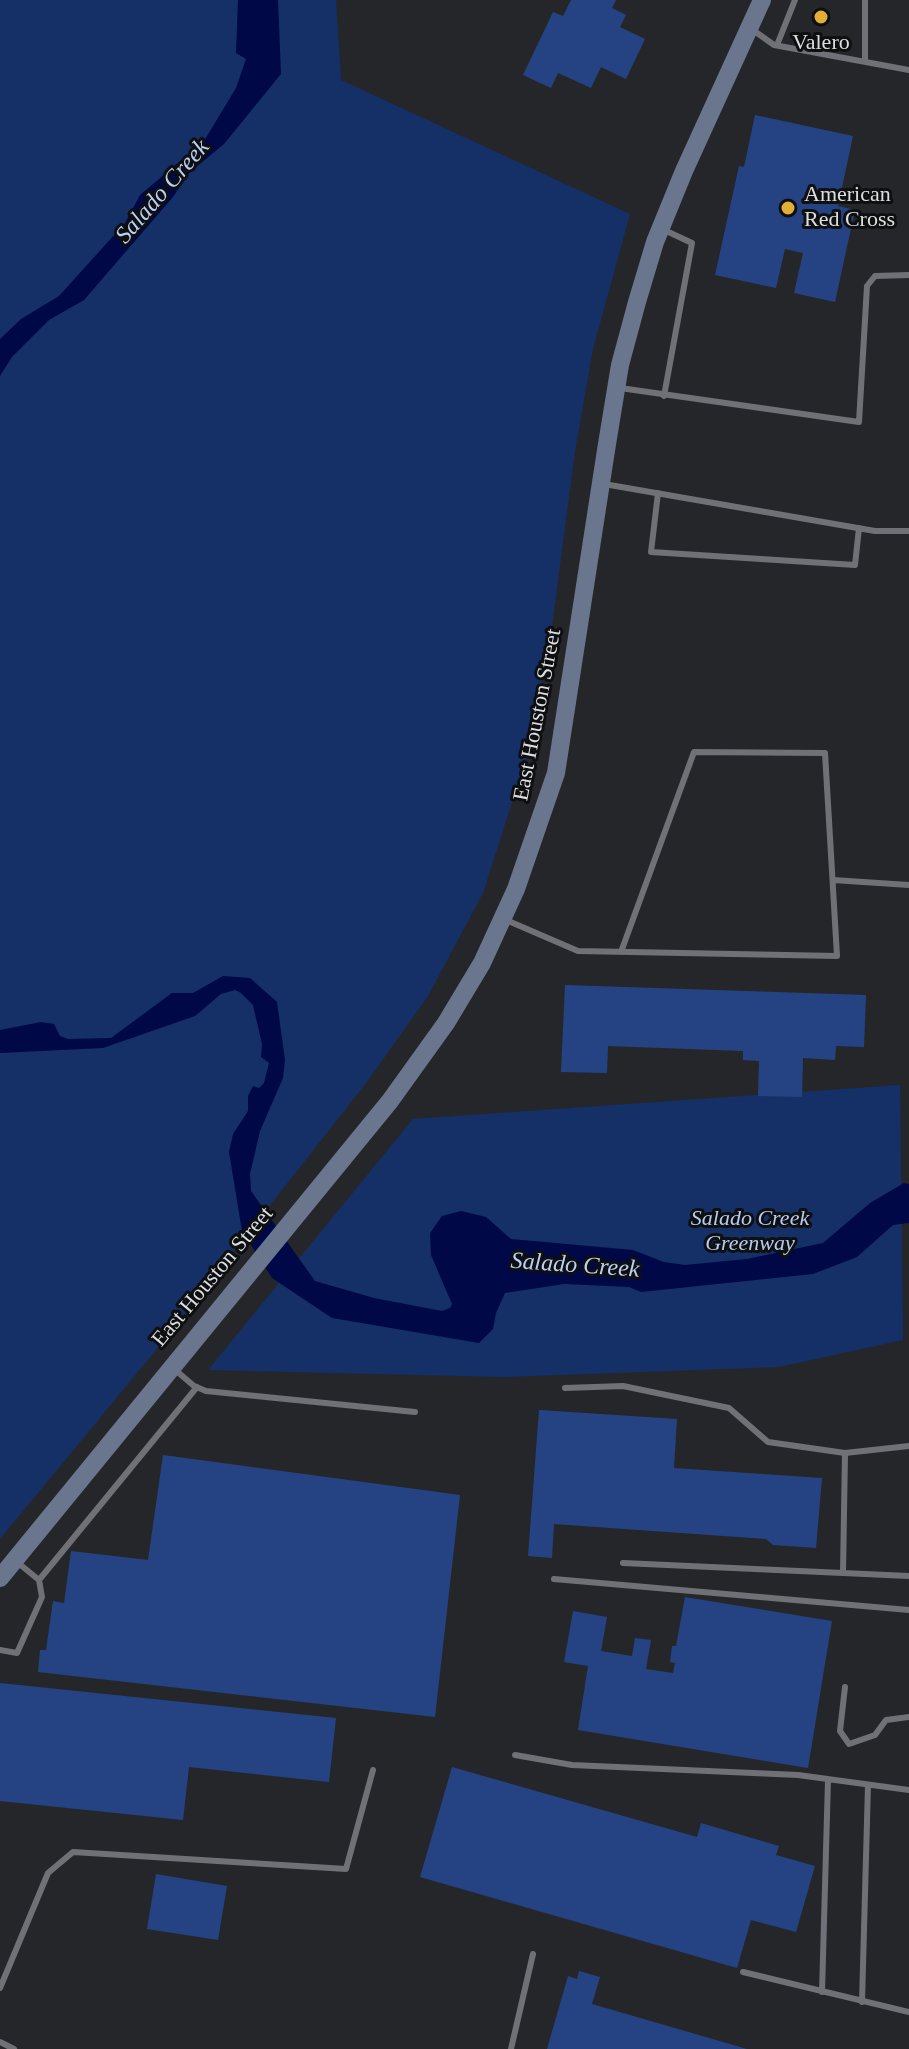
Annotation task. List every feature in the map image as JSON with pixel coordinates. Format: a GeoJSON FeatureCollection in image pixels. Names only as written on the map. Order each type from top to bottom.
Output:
{"type":"FeatureCollection","features":[{"type":"Feature","properties":{"kind":"main road","name":"East Houston Street"},"geometry":{"type":"LineString","coordinates":[[0,1578],[170,1366],[390,1101],[446,1023],[482,963],[503,919],[556,773],[600,483],[637,302],[661,228],[762,0]]}},
{"type":"Feature","properties":{"kind":"lane"},"geometry":{"type":"LineString","coordinates":[[777,45],[795,0]]}},
{"type":"Feature","properties":{"kind":"lane"},"geometry":{"type":"LineString","coordinates":[[865,0],[865,61]]}},
{"type":"Feature","properties":{"kind":"lane"},"geometry":{"type":"LineString","coordinates":[[750,27],[777,45],[909,70]]}},
{"type":"Feature","properties":{"kind":"lane"},"geometry":{"type":"LineString","coordinates":[[661,228],[692,243],[664,396]]}},
{"type":"Feature","properties":{"kind":"lane"},"geometry":{"type":"LineString","coordinates":[[617,388],[859,422],[867,286],[875,276],[909,275]]}},
{"type":"Feature","properties":{"kind":"lane"},"geometry":{"type":"LineString","coordinates":[[600,483],[859,528],[909,531]]}},
{"type":"Feature","properties":{"kind":"lane"},"geometry":{"type":"LineString","coordinates":[[658,493],[651,552],[855,565],[859,528]]}},
{"type":"Feature","properties":{"kind":"lane"},"geometry":{"type":"LineString","coordinates":[[503,919],[578,951],[621,952],[837,956],[825,753],[694,752],[621,952]]}},
{"type":"Feature","properties":{"kind":"lane"},"geometry":{"type":"LineString","coordinates":[[833,880],[909,885]]}},
{"type":"Feature","properties":{"kind":"lane"},"geometry":{"type":"LineString","coordinates":[[170,1366],[197,1387],[415,1412]]}},
{"type":"Feature","properties":{"kind":"lane"},"geometry":{"type":"LineString","coordinates":[[565,1388],[623,1386],[729,1408],[768,1442],[845,1453],[909,1446]]}},
{"type":"Feature","properties":{"kind":"lane"},"geometry":{"type":"LineString","coordinates":[[39,1580],[197,1387]]}},
{"type":"Feature","properties":{"kind":"lane"},"geometry":{"type":"LineString","coordinates":[[843,1573],[845,1453]]}},
{"type":"Feature","properties":{"kind":"lane"},"geometry":{"type":"LineString","coordinates":[[0,1650],[17,1653],[42,1597],[39,1580],[14,1560]]}},
{"type":"Feature","properties":{"kind":"lane"},"geometry":{"type":"LineString","coordinates":[[623,1563],[909,1576]]}},
{"type":"Feature","properties":{"kind":"lane"},"geometry":{"type":"LineString","coordinates":[[554,1579],[909,1610]]}},
{"type":"Feature","properties":{"kind":"lane"},"geometry":{"type":"LineString","coordinates":[[845,1687],[840,1731],[849,1744],[875,1735],[886,1720],[909,1717]]}},
{"type":"Feature","properties":{"kind":"lane"},"geometry":{"type":"LineString","coordinates":[[515,1755],[572,1765],[798,1775],[909,1790]]}},
{"type":"Feature","properties":{"kind":"lane"},"geometry":{"type":"LineString","coordinates":[[0,1988],[48,1873],[73,1852],[346,1869],[373,1770]]}},
{"type":"Feature","properties":{"kind":"lane"},"geometry":{"type":"LineString","coordinates":[[822,1992],[828,1780]]}},
{"type":"Feature","properties":{"kind":"lane"},"geometry":{"type":"LineString","coordinates":[[862,2002],[868,1785]]}},
{"type":"Feature","properties":{"kind":"lane"},"geometry":{"type":"LineString","coordinates":[[511,2049],[533,1954]]}},
{"type":"Feature","properties":{"kind":"lane"},"geometry":{"type":"LineString","coordinates":[[743,1972],[909,2012]]}},
{"type":"Feature","properties":{"kind":"lane"},"geometry":{"type":"LineString","coordinates":[[0,2042],[14,2049]]}},
{"type":"Feature","properties":{"kind":"green space"},"geometry":{"type":"Polygon","coordinates":[[[0,0],[336,0],[341,80],[630,214],[593,349],[575,451],[551,634],[528,752],[483,893],[428,996],[367,1082],[156,1350],[0,1539],[0,0]]]}},
{"type":"Feature","properties":{"kind":"green space","name":"Salado Creek Greenway"},"geometry":{"type":"Polygon","coordinates":[[[900,1085],[903,1340],[779,1367],[504,1377],[208,1370],[413,1119],[900,1085]]]}},
{"type":"Feature","properties":{"kind":"water","name":"Salado Creek"},"geometry":{"type":"Polygon","coordinates":[[[238,0],[278,0],[281,74],[224,144],[190,172],[173,197],[84,300],[49,320],[12,357],[0,376],[0,339],[21,319],[59,296],[125,223],[140,195],[204,141],[236,88],[246,59],[236,53],[238,0]]]}},
{"type":"Feature","properties":{"kind":"water","name":"Salado Creek"},"geometry":{"type":"Polygon","coordinates":[[[223,976],[250,978],[277,1002],[285,1060],[283,1078],[260,1131],[250,1174],[251,1191],[315,1281],[374,1298],[442,1311],[450,1308],[452,1304],[431,1255],[430,1233],[442,1216],[461,1211],[486,1217],[511,1239],[633,1250],[664,1262],[685,1265],[747,1259],[823,1243],[870,1203],[904,1183],[909,1184],[909,1223],[893,1225],[857,1257],[813,1274],[641,1292],[629,1287],[564,1284],[505,1293],[493,1329],[479,1343],[332,1318],[272,1278],[242,1231],[229,1152],[233,1134],[248,1111],[248,1096],[253,1086],[259,1088],[264,1083],[269,1063],[261,1057],[262,1044],[253,1005],[241,993],[235,990],[221,994],[195,1016],[103,1048],[0,1053],[0,1030],[41,1022],[54,1024],[60,1036],[68,1039],[111,1038],[172,993],[193,993],[223,976]]]}},
{"type":"Feature","properties":{"kind":"building"},"geometry":{"type":"Polygon","coordinates":[[[571,0],[616,0],[612,8],[626,15],[620,27],[645,39],[626,79],[601,67],[591,88],[558,73],[551,88],[523,75],[553,12],[563,16],[571,0]]]}},
{"type":"Feature","properties":{"kind":"building","name":"American Red Cross"},"geometry":{"type":"Polygon","coordinates":[[[755,115],[853,136],[838,206],[855,210],[835,302],[794,293],[803,253],[785,249],[776,288],[715,275],[739,166],[744,167],[755,115]]]}},
{"type":"Feature","properties":{"kind":"building"},"geometry":{"type":"Polygon","coordinates":[[[565,985],[866,995],[864,1047],[836,1046],[835,1060],[803,1058],[802,1097],[758,1096],[759,1061],[743,1060],[743,1051],[608,1046],[607,1073],[561,1072],[565,985]]]}},
{"type":"Feature","properties":{"kind":"building"},"geometry":{"type":"Polygon","coordinates":[[[539,1410],[677,1419],[674,1468],[822,1478],[816,1548],[773,1545],[766,1539],[554,1524],[552,1558],[528,1556],[539,1410]]]}},
{"type":"Feature","properties":{"kind":"building"},"geometry":{"type":"Polygon","coordinates":[[[163,1455],[460,1495],[435,1717],[38,1672],[40,1650],[46,1650],[53,1601],[64,1603],[71,1551],[148,1560],[163,1455]]]}},
{"type":"Feature","properties":{"kind":"building"},"geometry":{"type":"Polygon","coordinates":[[[685,1597],[832,1621],[808,1768],[578,1730],[588,1666],[564,1662],[573,1611],[607,1617],[601,1651],[632,1656],[635,1638],[651,1640],[646,1669],[673,1673],[675,1663],[670,1662],[672,1646],[676,1646],[685,1597]]]}},
{"type":"Feature","properties":{"kind":"building"},"geometry":{"type":"Polygon","coordinates":[[[0,1683],[336,1718],[329,1782],[189,1767],[183,1820],[0,1801],[0,1683]]]}},
{"type":"Feature","properties":{"kind":"building"},"geometry":{"type":"Polygon","coordinates":[[[452,1767],[697,1837],[701,1823],[779,1846],[776,1855],[815,1866],[796,1932],[751,1920],[737,1968],[420,1877],[452,1767]]]}},
{"type":"Feature","properties":{"kind":"building"},"geometry":{"type":"Polygon","coordinates":[[[156,1874],[227,1886],[218,1940],[147,1929],[156,1874]]]}},
{"type":"Feature","properties":{"kind":"building"},"geometry":{"type":"Polygon","coordinates":[[[579,1971],[600,1977],[592,2004],[747,2049],[547,2049],[568,1976],[577,1979],[579,1971]]]}},
{"type":"Feature","properties":{"kind":"place","name":"Valero"},"geometry":{"type":"Point","coordinates":[821,17]}},
{"type":"Feature","properties":{"kind":"place","name":"American Red Cross"},"geometry":{"type":"Point","coordinates":[788,208]}}]}
